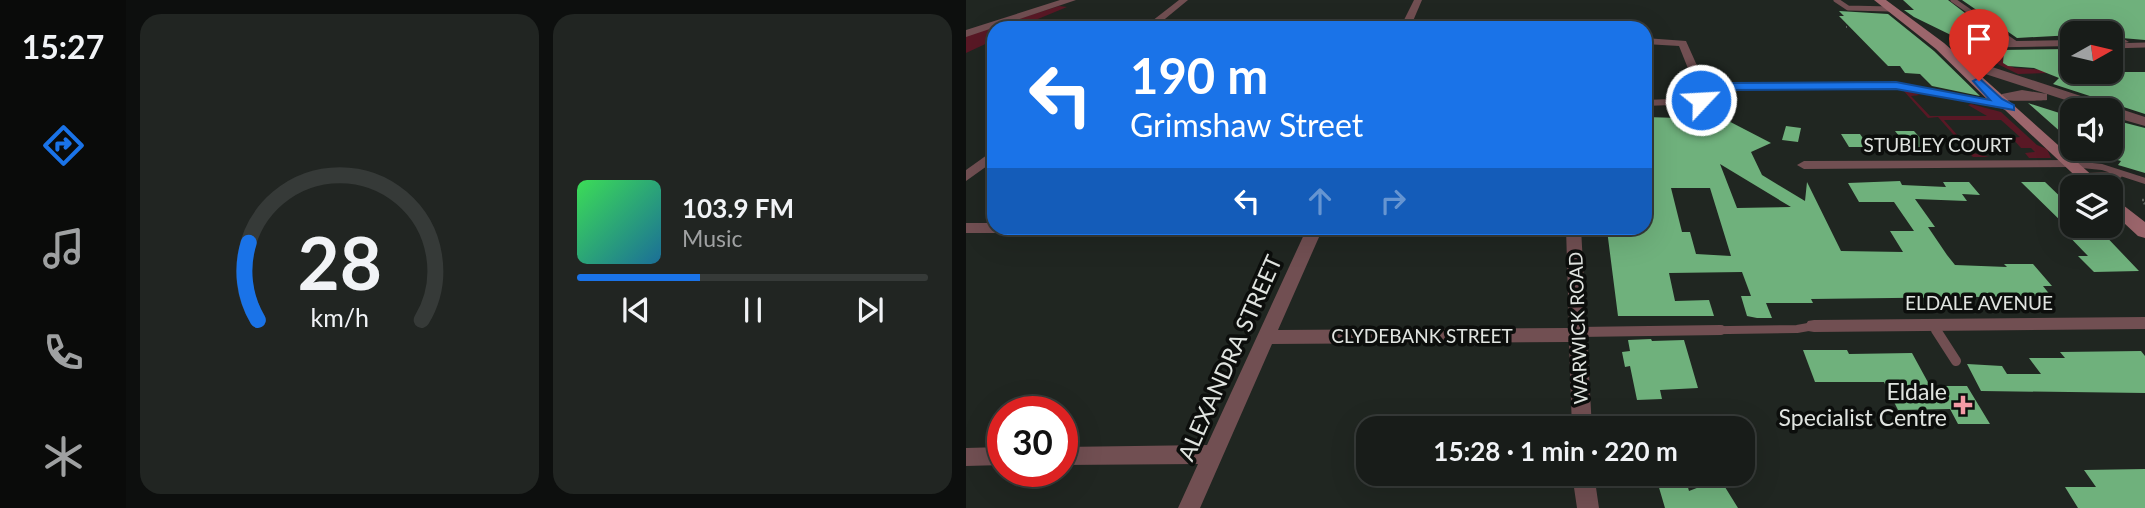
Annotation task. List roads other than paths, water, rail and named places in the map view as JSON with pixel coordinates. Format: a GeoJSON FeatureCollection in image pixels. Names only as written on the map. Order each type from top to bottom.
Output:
{"type":"FeatureCollection","features":[{"type":"Feature","properties":{"kind":"main road"},"geometry":{"type":"LineString","coordinates":[[1879,0],[1892,4],[1954,45],[1980,74],[1998,101],[2008,102]]}},
{"type":"Feature","properties":{"kind":"main road"},"geometry":{"type":"LineString","coordinates":[[1892,4],[1940,46],[1995,83],[2008,102],[2083,175]]}},
{"type":"Feature","properties":{"kind":"main road"},"geometry":{"type":"LineString","coordinates":[[1940,46],[1954,45]]}},
{"type":"Feature","properties":{"kind":"main road"},"geometry":{"type":"LineString","coordinates":[[2123,212],[2145,232]]}},
{"type":"Feature","properties":{"kind":"street"},"geometry":{"type":"LineString","coordinates":[[1007,21],[1072,0]]}},
{"type":"Feature","properties":{"kind":"street"},"geometry":{"type":"LineString","coordinates":[[1408,21],[1418,0]]}},
{"type":"Feature","properties":{"kind":"street"},"geometry":{"type":"LineString","coordinates":[[1157,21],[1181,1]]}},
{"type":"Feature","properties":{"kind":"street"},"geometry":{"type":"LineString","coordinates":[[966,34],[987,27]]}},
{"type":"Feature","properties":{"kind":"street"},"geometry":{"type":"LineString","coordinates":[[1652,41],[1683,43],[1698,81],[1710,88],[1900,86],[2008,102],[2019,94],[2043,97]]}},
{"type":"Feature","properties":{"kind":"street"},"geometry":{"type":"LineString","coordinates":[[1954,45],[2060,43]]}},
{"type":"Feature","properties":{"kind":"street"},"geometry":{"type":"LineString","coordinates":[[1980,74],[2060,101]]}},
{"type":"Feature","properties":{"kind":"street"},"geometry":{"type":"LineString","coordinates":[[1995,83],[2060,102]]}},
{"type":"Feature","properties":{"kind":"street"},"geometry":{"type":"LineString","coordinates":[[1652,103],[1699,102],[1710,88]]}},
{"type":"Feature","properties":{"kind":"street"},"geometry":{"type":"LineString","coordinates":[[2123,118],[2144,124]]}},
{"type":"Feature","properties":{"kind":"street"},"geometry":{"type":"LineString","coordinates":[[966,177],[987,160]]}},
{"type":"Feature","properties":{"kind":"street","name":"STUBLEY COURT"},"geometry":{"type":"LineString","coordinates":[[1804,165],[2060,175]]}},
{"type":"Feature","properties":{"kind":"street"},"geometry":{"type":"LineString","coordinates":[[966,228],[987,228]]}},
{"type":"Feature","properties":{"kind":"street","name":"ALEXANDRA STREET"},"geometry":{"type":"LineString","coordinates":[[1189,508],[1312,235]]}},
{"type":"Feature","properties":{"kind":"street","name":"WARWICK ROAD"},"geometry":{"type":"LineString","coordinates":[[1574,235],[1581,416]]}},
{"type":"Feature","properties":{"kind":"street","name":"ELDALE AVENUE"},"geometry":{"type":"LineString","coordinates":[[1814,326],[2145,323]]}},
{"type":"Feature","properties":{"kind":"street","name":"CLYDEBANK STREET"},"geometry":{"type":"LineString","coordinates":[[1266,337],[1578,333]]}},
{"type":"Feature","properties":{"kind":"street"},"geometry":{"type":"LineString","coordinates":[[1078,456],[1213,454]]}},
{"type":"Feature","properties":{"kind":"street"},"geometry":{"type":"LineString","coordinates":[[966,457],[987,456]]}},
{"type":"Feature","properties":{"kind":"street"},"geometry":{"type":"LineString","coordinates":[[1585,486],[1588,508]]}},
{"type":"Feature","properties":{"kind":"lane"},"geometry":{"type":"LineString","coordinates":[[1836,0],[1844,7],[1861,9],[1892,4]]}},
{"type":"Feature","properties":{"kind":"lane"},"geometry":{"type":"LineString","coordinates":[[1953,0],[2015,43]]}},
{"type":"Feature","properties":{"kind":"lane"},"geometry":{"type":"LineString","coordinates":[[1849,6],[1861,9]]}},
{"type":"Feature","properties":{"kind":"lane"},"geometry":{"type":"LineString","coordinates":[[2124,42],[2145,44]]}},
{"type":"Feature","properties":{"kind":"lane"},"geometry":{"type":"LineString","coordinates":[[2123,44],[2145,44]]}},
{"type":"Feature","properties":{"kind":"lane"},"geometry":{"type":"LineString","coordinates":[[2086,175],[2102,167],[2144,180]]}},
{"type":"Feature","properties":{"kind":"lane"},"geometry":{"type":"LineString","coordinates":[[2123,176],[2144,180]]}},
{"type":"Feature","properties":{"kind":"lane"},"geometry":{"type":"LineString","coordinates":[[1932,324],[1956,361]]}},
{"type":"Feature","properties":{"kind":"lane"},"geometry":{"type":"LineString","coordinates":[[1578,333],[1797,330],[1814,326]]}},
{"type":"Feature","properties":{"kind":"place","name":"Eldale Specialist Centre"},"geometry":{"type":"Point","coordinates":[1963,405]}}]}
